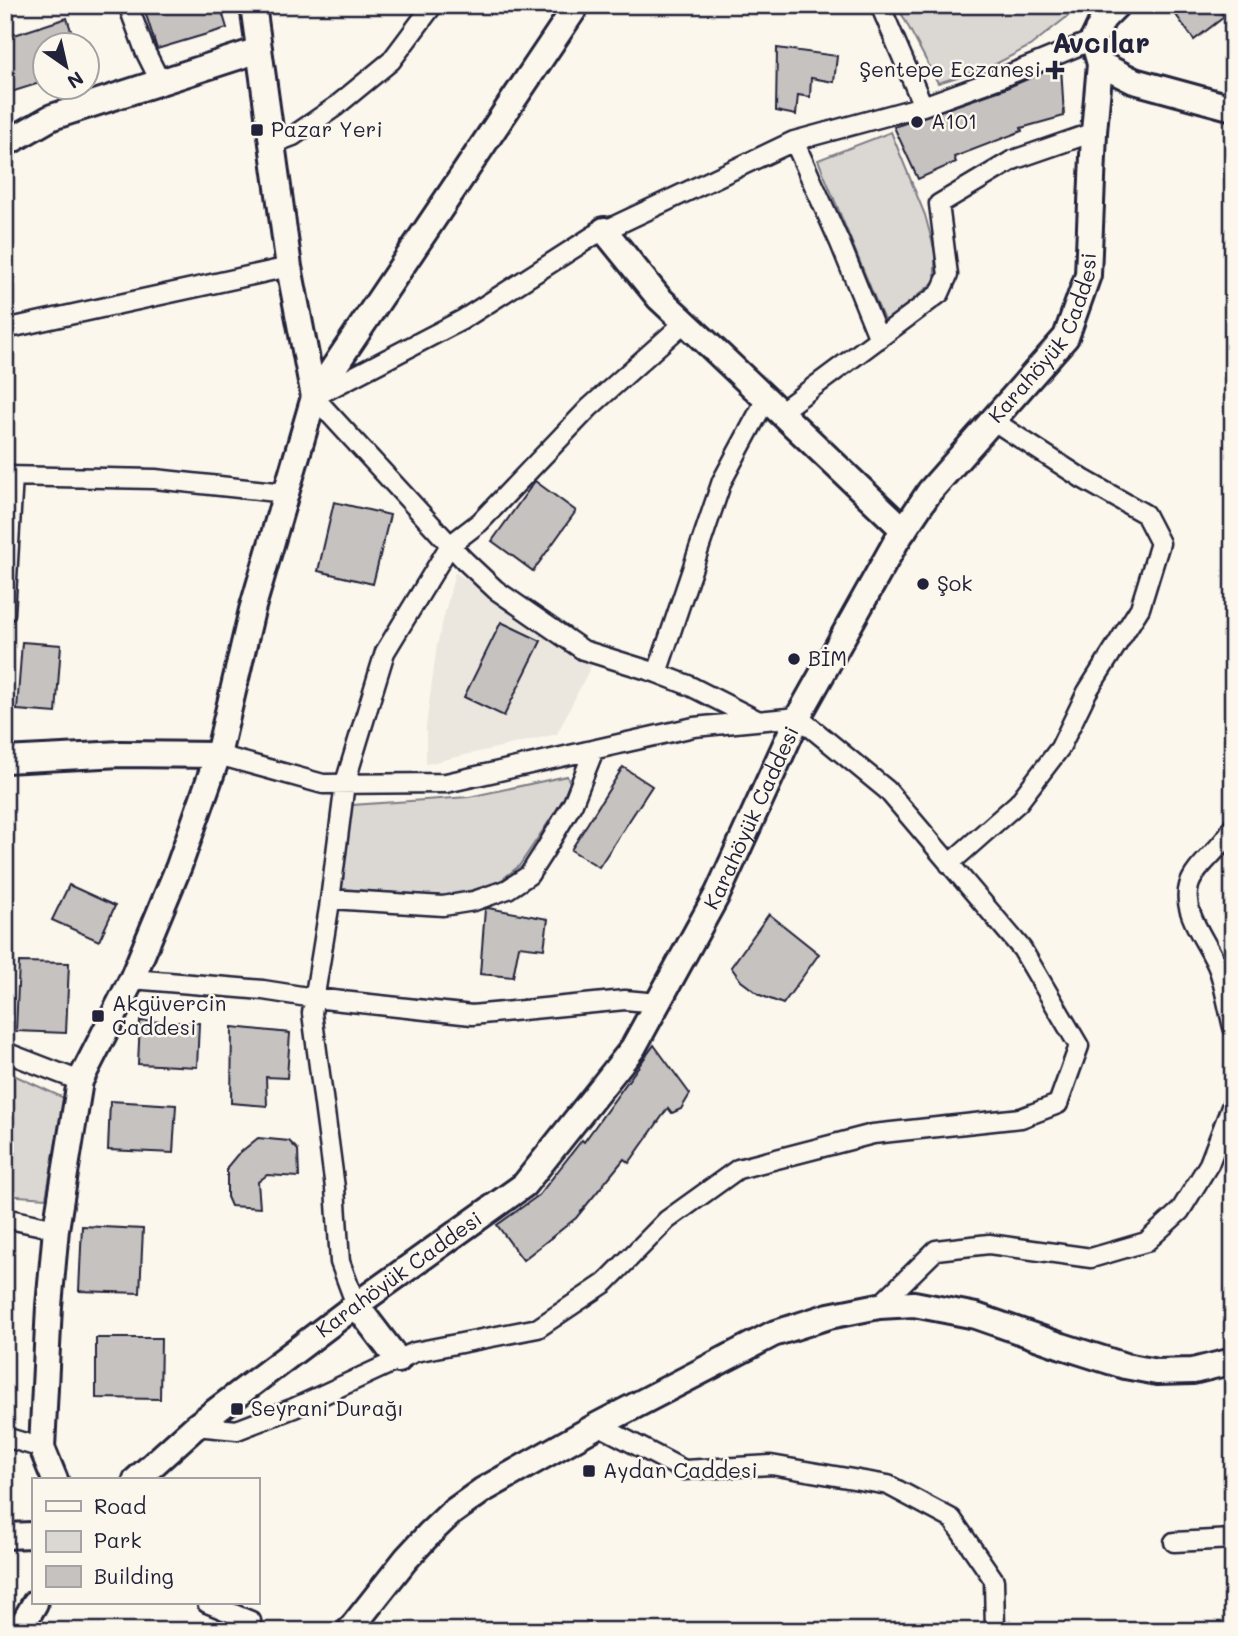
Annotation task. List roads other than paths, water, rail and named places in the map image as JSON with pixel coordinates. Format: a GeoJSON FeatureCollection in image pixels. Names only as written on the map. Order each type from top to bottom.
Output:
{"type":"FeatureCollection","features":[{"type":"Feature","properties":{"kind":"street"},"geometry":{"type":"LineString","coordinates":[[128,5],[145,51],[160,81]]}},
{"type":"Feature","properties":{"kind":"street"},"geometry":{"type":"LineString","coordinates":[[253,5],[289,267],[314,397],[464,560],[496,590],[583,650],[688,685],[757,720]]}},
{"type":"Feature","properties":{"kind":"street"},"geometry":{"type":"LineString","coordinates":[[272,144],[293,136],[335,107],[391,61],[433,5]]}},
{"type":"Feature","properties":{"kind":"street"},"geometry":{"type":"LineString","coordinates":[[54,1478],[43,1448],[48,1306],[56,1229],[80,1081],[132,979],[179,866],[218,755],[252,610],[314,397],[578,5]]}},
{"type":"Feature","properties":{"kind":"street"},"geometry":{"type":"LineString","coordinates":[[880,5],[923,106]]}},
{"type":"Feature","properties":{"kind":"street"},"geometry":{"type":"LineString","coordinates":[[314,397],[462,320],[604,230],[794,141],[923,106],[1093,40],[1102,19],[1117,5]]}},
{"type":"Feature","properties":{"kind":"street","name":"Karahöyük Caddesi"},"geometry":{"type":"LineString","coordinates":[[138,1478],[196,1426],[356,1305],[524,1185],[633,1048],[718,893],[798,717],[904,530],[930,491],[1066,337],[1088,275],[1094,132],[1100,64],[1093,40]]}},
{"type":"Feature","properties":{"kind":"street"},"geometry":{"type":"LineString","coordinates":[[5,144],[52,117],[259,50]]}},
{"type":"Feature","properties":{"kind":"street"},"geometry":{"type":"LineString","coordinates":[[1100,64],[1134,81],[1233,108]]}},
{"type":"Feature","properties":{"kind":"street"},"geometry":{"type":"LineString","coordinates":[[657,673],[722,481],[773,406],[879,339],[940,292],[948,275],[939,204],[1013,160],[1094,132]]}},
{"type":"Feature","properties":{"kind":"street"},"geometry":{"type":"LineString","coordinates":[[794,141],[879,339]]}},
{"type":"Feature","properties":{"kind":"street"},"geometry":{"type":"LineString","coordinates":[[604,230],[659,298],[904,530]]}},
{"type":"Feature","properties":{"kind":"street"},"geometry":{"type":"LineString","coordinates":[[5,329],[289,267]]}},
{"type":"Feature","properties":{"kind":"street"},"geometry":{"type":"LineString","coordinates":[[398,1360],[356,1305],[340,1262],[335,1188],[312,1013],[345,783],[385,652],[450,545],[480,522],[589,408],[685,322]]}},
{"type":"Feature","properties":{"kind":"street"},"geometry":{"type":"LineString","coordinates":[[949,864],[1018,803],[1060,748],[1087,692],[1140,608],[1160,543],[1145,514],[1083,479],[992,420]]}},
{"type":"Feature","properties":{"kind":"street"},"geometry":{"type":"LineString","coordinates":[[5,613],[9,476],[155,479],[285,493]]}},
{"type":"Feature","properties":{"kind":"street"},"geometry":{"type":"LineString","coordinates":[[5,760],[121,754],[218,755],[323,783],[446,783],[694,727],[798,717],[887,790],[1022,949],[1079,1046],[1058,1104],[1021,1118],[873,1134],[738,1168],[667,1220],[605,1283],[538,1328],[415,1352],[294,1408],[237,1430],[196,1426]]}},
{"type":"Feature","properties":{"kind":"street"},"geometry":{"type":"LineString","coordinates":[[330,899],[443,906],[474,901],[508,889],[529,874],[545,850],[573,803],[594,750]]}},
{"type":"Feature","properties":{"kind":"street"},"geometry":{"type":"LineString","coordinates":[[1233,826],[1228,837],[1189,884],[1186,905],[1219,970],[1233,1027]]}},
{"type":"Feature","properties":{"kind":"street"},"geometry":{"type":"LineString","coordinates":[[132,979],[264,990],[472,1015],[625,1000],[658,1003]]}},
{"type":"Feature","properties":{"kind":"street"},"geometry":{"type":"LineString","coordinates":[[5,1052],[80,1081]]}},
{"type":"Feature","properties":{"kind":"street"},"geometry":{"type":"LineString","coordinates":[[879,1306],[936,1250],[989,1244],[1091,1258],[1146,1242],[1180,1212],[1209,1164],[1233,1102]]}},
{"type":"Feature","properties":{"kind":"street"},"geometry":{"type":"LineString","coordinates":[[5,1217],[56,1229]]}},
{"type":"Feature","properties":{"kind":"street"},"geometry":{"type":"LineString","coordinates":[[349,1631],[430,1532],[483,1490],[598,1425],[773,1334],[829,1315],[879,1306],[914,1304],[976,1317],[1125,1366],[1157,1372],[1193,1371],[1233,1361]]}},
{"type":"Feature","properties":{"kind":"street"},"geometry":{"type":"LineString","coordinates":[[598,1425],[684,1470],[771,1465],[888,1485],[952,1519],[994,1580],[995,1631]]}},
{"type":"Feature","properties":{"kind":"street"},"geometry":{"type":"LineString","coordinates":[[5,1437],[43,1448]]}},
{"type":"Feature","properties":{"kind":"street"},"geometry":{"type":"LineString","coordinates":[[5,1536],[32,1535]]}},
{"type":"Feature","properties":{"kind":"street"},"geometry":{"type":"LineString","coordinates":[[1174,1542],[1233,1539]]}},
{"type":"Feature","properties":{"kind":"street"},"geometry":{"type":"LineString","coordinates":[[19,1631],[34,1604]]}},
{"type":"Feature","properties":{"kind":"street"},"geometry":{"type":"LineString","coordinates":[[209,1604],[251,1621]]}},
{"type":"Feature","properties":{"kind":"place","name":"Şentepe Eczanesi"},"geometry":{"type":"Point","coordinates":[1055,70]}},
{"type":"Feature","properties":{"kind":"place","name":"A101"},"geometry":{"type":"Point","coordinates":[917,122]}},
{"type":"Feature","properties":{"kind":"place","name":"Pazar Yeri"},"geometry":{"type":"Point","coordinates":[257,130]}},
{"type":"Feature","properties":{"kind":"place","name":"Şok"},"geometry":{"type":"Point","coordinates":[923,584]}},
{"type":"Feature","properties":{"kind":"place","name":"BİM"},"geometry":{"type":"Point","coordinates":[794,659]}},
{"type":"Feature","properties":{"kind":"place","name":"Akgüvercin Caddesi"},"geometry":{"type":"Point","coordinates":[98,1016]}},
{"type":"Feature","properties":{"kind":"place","name":"Seyrani Durağı"},"geometry":{"type":"Point","coordinates":[237,1409]}},
{"type":"Feature","properties":{"kind":"place","name":"Aydan Caddesi"},"geometry":{"type":"Point","coordinates":[589,1471]}},
{"type":"Feature","properties":{"kind":"district","name":"Avcılar"},"geometry":{"type":"Point","coordinates":[1101,43]}}]}
